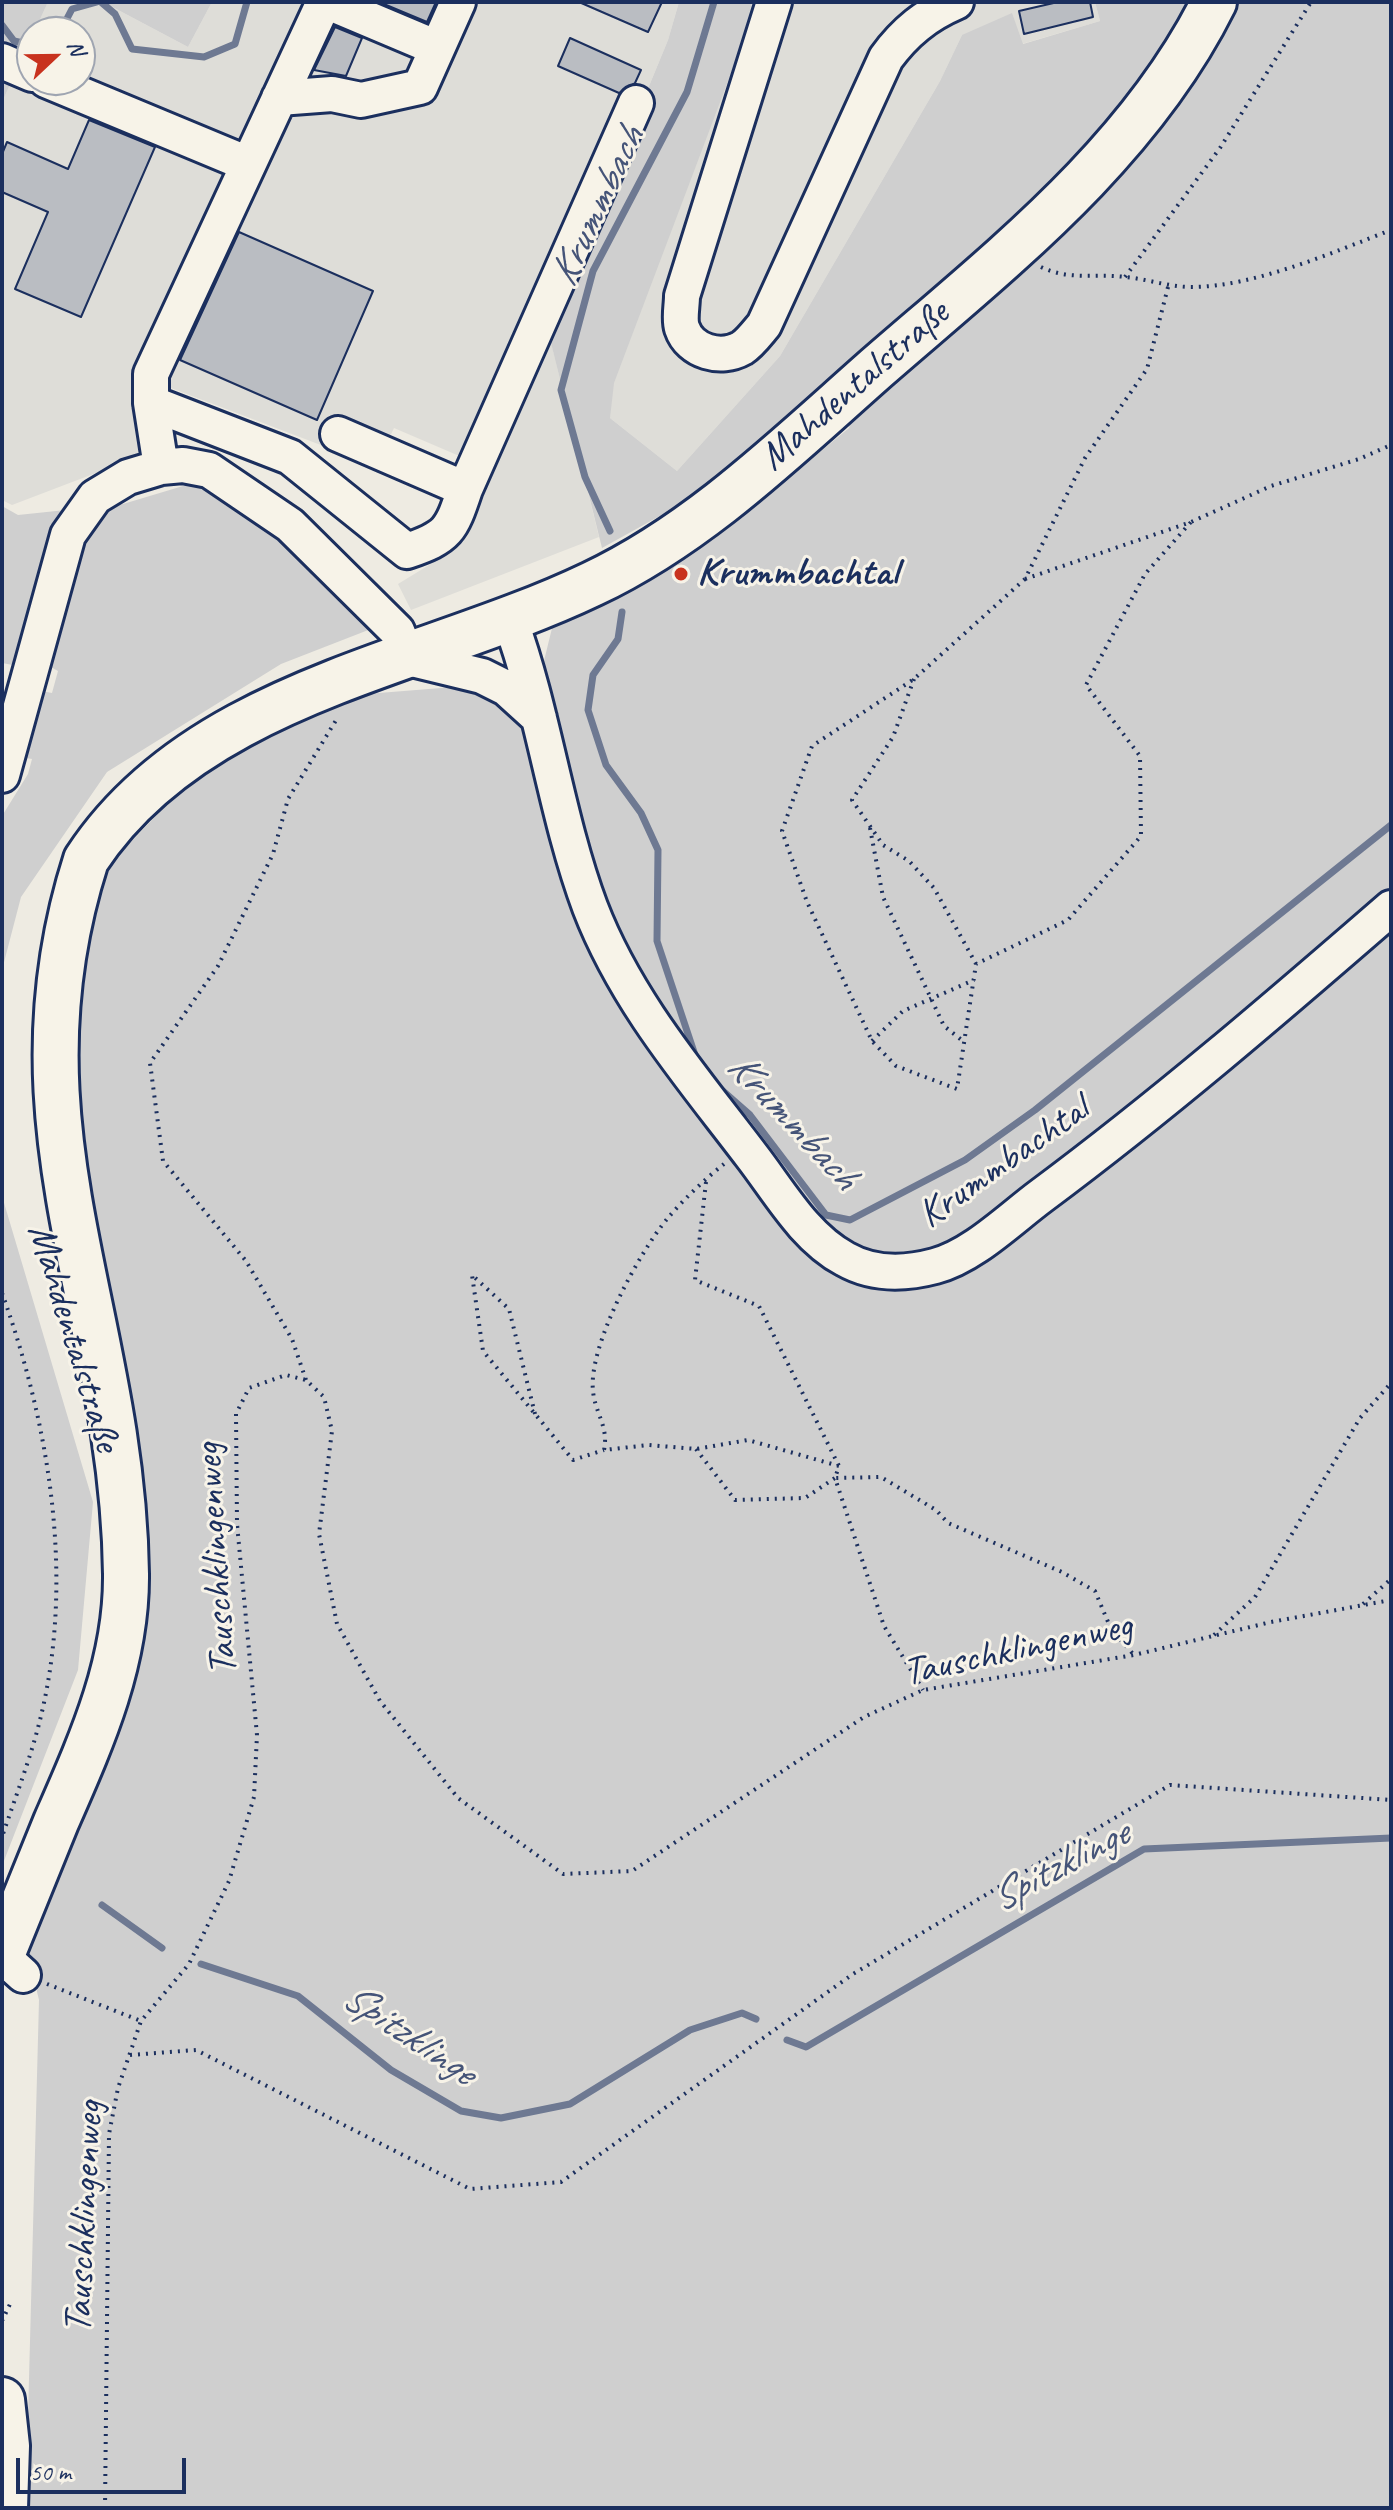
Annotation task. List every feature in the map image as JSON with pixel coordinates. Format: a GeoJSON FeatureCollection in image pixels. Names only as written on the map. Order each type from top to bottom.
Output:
{"type":"FeatureCollection","features":[{"type":"Feature","properties":{"kind":"main road","name":"Mahdentalstraße"},"geometry":{"type":"LineString","coordinates":[[17,1084],[25,1002],[37,958],[72,885],[110,828],[147,787],[212,740],[332,685],[510,620],[623,569],[691,524],[762,468],[1075,190],[1135,127],[1180,63],[1214,2]]}},
{"type":"Feature","properties":{"kind":"main road","name":"Mahdentalstraße"},"geometry":{"type":"LineString","coordinates":[[9,1962],[105,1704],[120,1649],[126,1583],[125,1538],[110,1449],[35,1213],[20,1131]]}},
{"type":"Feature","properties":{"kind":"main road"},"geometry":{"type":"LineString","coordinates":[[2,2400],[7,2446],[5,2508]]}},
{"type":"Feature","properties":{"kind":"street"},"geometry":{"type":"LineString","coordinates":[[161,467],[151,403],[151,374],[326,2],[437,48]]}},
{"type":"Feature","properties":{"kind":"street"},"geometry":{"type":"LineString","coordinates":[[279,98],[332,94],[361,100],[420,87],[458,2]]}},
{"type":"Feature","properties":{"kind":"street"},"geometry":{"type":"LineString","coordinates":[[774,2],[682,296],[681,327],[688,339],[703,351],[722,354],[742,348],[764,325],[886,58],[902,36],[932,12],[956,2]]}},
{"type":"Feature","properties":{"kind":"street"},"geometry":{"type":"LineString","coordinates":[[902,36],[913,2]]}},
{"type":"Feature","properties":{"kind":"street"},"geometry":{"type":"LineString","coordinates":[[84,96],[248,164]]}},
{"type":"Feature","properties":{"kind":"street"},"geometry":{"type":"LineString","coordinates":[[151,403],[290,457],[407,551],[438,541],[456,516],[465,489],[636,103]]}},
{"type":"Feature","properties":{"kind":"street"},"geometry":{"type":"LineString","coordinates":[[338,434],[465,489]]}},
{"type":"Feature","properties":{"kind":"street"},"geometry":{"type":"LineString","coordinates":[[2,775],[68,535],[95,497],[128,477],[161,467],[183,465],[209,470],[290,525],[397,631],[408,658],[482,676],[506,688],[539,718]]}},
{"type":"Feature","properties":{"kind":"street","name":"Krummbachtal"},"geometry":{"type":"LineString","coordinates":[[510,620],[589,903],[611,958],[644,1012],[814,1237],[845,1259],[870,1270],[903,1273],[939,1265],[975,1245],[1107,1147],[1391,908]]}},
{"type":"Feature","properties":{"kind":"path"},"geometry":{"type":"LineString","coordinates":[[1125,277],[1220,148],[1311,2]]}},
{"type":"Feature","properties":{"kind":"path"},"geometry":{"type":"LineString","coordinates":[[1029,262],[1055,274],[1125,277],[1168,287],[1196,287],[1283,270],[1391,230]]}},
{"type":"Feature","properties":{"kind":"path"},"geometry":{"type":"LineString","coordinates":[[914,679],[893,737],[852,800],[883,845],[909,861],[934,888],[976,964],[957,1089],[896,1066],[872,1041],[807,902],[782,831],[812,746],[914,679],[1025,579],[1085,458],[1147,369],[1168,287]]}},
{"type":"Feature","properties":{"kind":"path"},"geometry":{"type":"LineString","coordinates":[[1025,579],[1191,522],[1271,486],[1359,459],[1391,445]]}},
{"type":"Feature","properties":{"kind":"path"},"geometry":{"type":"LineString","coordinates":[[976,964],[1068,920],[1141,836],[1140,756],[1086,685],[1145,574],[1191,522]]}},
{"type":"Feature","properties":{"kind":"path"},"geometry":{"type":"LineString","coordinates":[[306,1380],[302,1360],[292,1339],[246,1261],[163,1161],[150,1063],[218,966],[273,854],[288,799],[342,710],[332,685]]}},
{"type":"Feature","properties":{"kind":"path"},"geometry":{"type":"LineString","coordinates":[[869,826],[883,897],[944,1026],[964,1042]]}},
{"type":"Feature","properties":{"kind":"path"},"geometry":{"type":"LineString","coordinates":[[872,1041],[903,1011],[974,980]]}},
{"type":"Feature","properties":{"kind":"path"},"geometry":{"type":"LineString","coordinates":[[604,1450],[607,1434],[592,1390],[600,1344],[609,1317],[667,1219],[745,1147]]}},
{"type":"Feature","properties":{"kind":"path"},"geometry":{"type":"LineString","coordinates":[[706,1182],[695,1280],[759,1306],[839,1466],[835,1478],[884,1626],[923,1690]]}},
{"type":"Feature","properties":{"kind":"path"},"geometry":{"type":"LineString","coordinates":[[535,1414],[509,1309],[472,1275],[483,1351],[535,1414],[573,1460],[604,1450],[649,1445],[696,1449],[748,1440],[839,1466]]}},
{"type":"Feature","properties":{"kind":"path"},"geometry":{"type":"LineString","coordinates":[[2,1293],[25,1366],[45,1455],[53,1507],[56,1590],[49,1669],[40,1720],[2,1837]]}},
{"type":"Feature","properties":{"kind":"path","name":"Tauschklingenweg"},"geometry":{"type":"LineString","coordinates":[[105,2508],[109,2134],[141,2021],[189,1964],[229,1881],[254,1797],[257,1735],[237,1524],[236,1414],[249,1388],[286,1375],[306,1380],[324,1397],[332,1431],[319,1534],[337,1624],[380,1701],[458,1798],[563,1874],[632,1871],[864,1717],[923,1690],[1134,1655],[1212,1637],[1255,1597],[1360,1418],[1391,1383]]}},
{"type":"Feature","properties":{"kind":"path"},"geometry":{"type":"LineString","coordinates":[[696,1449],[735,1500],[805,1498],[835,1478],[881,1477],[936,1510],[948,1523],[1062,1572],[1095,1591],[1111,1629],[1134,1655]]}},
{"type":"Feature","properties":{"kind":"path"},"geometry":{"type":"LineString","coordinates":[[1360,1607],[1391,1579]]}},
{"type":"Feature","properties":{"kind":"path"},"geometry":{"type":"LineString","coordinates":[[1212,1637],[1391,1600]]}},
{"type":"Feature","properties":{"kind":"path"},"geometry":{"type":"LineString","coordinates":[[129,2055],[196,2050],[470,2189],[561,2182],[853,1974],[1170,1785],[1391,1800]]}},
{"type":"Feature","properties":{"kind":"path"},"geometry":{"type":"LineString","coordinates":[[9,1962],[141,2021]]}},
{"type":"Feature","properties":{"kind":"path"},"geometry":{"type":"LineString","coordinates":[[2,2321],[11,2302]]}},
{"type":"Feature","properties":{"kind":"shaded area"},"geometry":{"type":"Polygon","coordinates":[[[2,2],[48,2],[42,16],[16,16],[16,72],[2,102],[2,2]]]}},
{"type":"Feature","properties":{"kind":"shaded area"},"geometry":{"type":"Polygon","coordinates":[[[48,2],[103,2],[188,47],[212,2],[679,2],[668,40],[548,330],[599,537],[411,610],[398,584],[452,551],[485,467],[394,428],[376,466],[171,388],[177,430],[143,455],[12,505],[2,500],[2,102],[16,71],[16,96],[96,96],[96,16],[41,16],[48,2]]]}},
{"type":"Feature","properties":{"kind":"shaded area"},"geometry":{"type":"Polygon","coordinates":[[[103,2],[212,2],[188,47],[103,2]]]}},
{"type":"Feature","properties":{"kind":"shaded area"},"geometry":{"type":"Polygon","coordinates":[[[679,2],[752,2],[742,44],[614,383],[610,418],[677,471],[780,356],[940,81],[962,35],[1012,13],[1023,44],[1100,21],[1095,2],[1391,2],[1391,2508],[16,2508],[28,2417],[39,2000],[25,1942],[137,1639],[148,1534],[68,1099],[88,887],[213,756],[354,695],[491,684],[543,665],[553,624],[630,591],[713,540],[849,428],[866,357],[712,487],[602,548],[548,331],[668,40],[679,2]]]}},
{"type":"Feature","properties":{"kind":"shaded area"},"geometry":{"type":"Polygon","coordinates":[[[735,2],[1095,2],[1100,21],[1022,44],[962,35],[940,81],[780,356],[677,471],[610,418],[611,350],[735,2]]]}},
{"type":"Feature","properties":{"kind":"shaded area"},"geometry":{"type":"Polygon","coordinates":[[[193,483],[288,535],[376,627],[281,664],[107,772],[21,897],[2,970],[2,816],[28,774],[32,759],[26,758],[36,690],[52,693],[58,671],[33,657],[29,668],[2,663],[2,506],[18,515],[123,504],[193,483]]]}},
{"type":"Feature","properties":{"kind":"shaded area"},"geometry":{"type":"Polygon","coordinates":[[[2,1196],[93,1502],[78,1670],[2,1866],[2,1196]]]}},
{"type":"Feature","properties":{"kind":"building"},"geometry":{"type":"Polygon","coordinates":[[[379,2],[436,2],[427,22],[379,2]]]}},
{"type":"Feature","properties":{"kind":"building"},"geometry":{"type":"Polygon","coordinates":[[[579,2],[662,2],[648,32],[579,2]]]}},
{"type":"Feature","properties":{"kind":"building"},"geometry":{"type":"Polygon","coordinates":[[[1058,2],[1090,2],[1093,17],[1024,34],[1019,11],[1058,2]]]}},
{"type":"Feature","properties":{"kind":"building"},"geometry":{"type":"Polygon","coordinates":[[[335,27],[362,38],[346,76],[314,70],[335,27]]]}},
{"type":"Feature","properties":{"kind":"building"},"geometry":{"type":"Polygon","coordinates":[[[570,38],[641,70],[635,83],[619,93],[558,66],[570,38]]]}},
{"type":"Feature","properties":{"kind":"building"},"geometry":{"type":"Polygon","coordinates":[[[89,120],[155,147],[81,317],[15,289],[48,212],[2,192],[2,154],[7,142],[68,169],[89,120]]]}},
{"type":"Feature","properties":{"kind":"building"},"geometry":{"type":"Polygon","coordinates":[[[239,232],[373,291],[317,420],[180,360],[239,232]]]}},
{"type":"Feature","properties":{"kind":"waterway"},"geometry":{"type":"LineString","coordinates":[[68,16],[72,9],[97,2]]}},
{"type":"Feature","properties":{"kind":"waterway"},"geometry":{"type":"LineString","coordinates":[[101,2],[115,14],[132,49],[204,57],[235,44],[247,2]]}},
{"type":"Feature","properties":{"kind":"waterway","name":"Krummbach"},"geometry":{"type":"LineString","coordinates":[[610,531],[585,477],[561,390],[593,271],[687,92],[714,2]]}},
{"type":"Feature","properties":{"kind":"waterway"},"geometry":{"type":"LineString","coordinates":[[2,25],[16,41]]}},
{"type":"Feature","properties":{"kind":"waterway","name":"Krummbach"},"geometry":{"type":"LineString","coordinates":[[622,612],[618,639],[593,675],[588,710],[606,765],[641,813],[658,850],[657,941],[697,1061]]}},
{"type":"Feature","properties":{"kind":"waterway","name":"Krummbach"},"geometry":{"type":"LineString","coordinates":[[717,1086],[750,1115],[826,1215],[850,1220],[965,1160],[1035,1110],[1391,825]]}},
{"type":"Feature","properties":{"kind":"waterway","name":"Spitzklinge"},"geometry":{"type":"LineString","coordinates":[[787,2040],[806,2047],[1144,1849],[1391,1838]]}},
{"type":"Feature","properties":{"kind":"waterway","name":"Spitzklinge"},"geometry":{"type":"LineString","coordinates":[[102,1905],[162,1948]]}},
{"type":"Feature","properties":{"kind":"waterway","name":"Spitzklinge"},"geometry":{"type":"LineString","coordinates":[[201,1964],[298,1996],[391,2070],[461,2111],[501,2118],[570,2104],[690,2030],[742,2013],[756,2019]]}},
{"type":"Feature","properties":{"kind":"place","name":"Krummbachtal"},"geometry":{"type":"Point","coordinates":[681,574]}}]}
